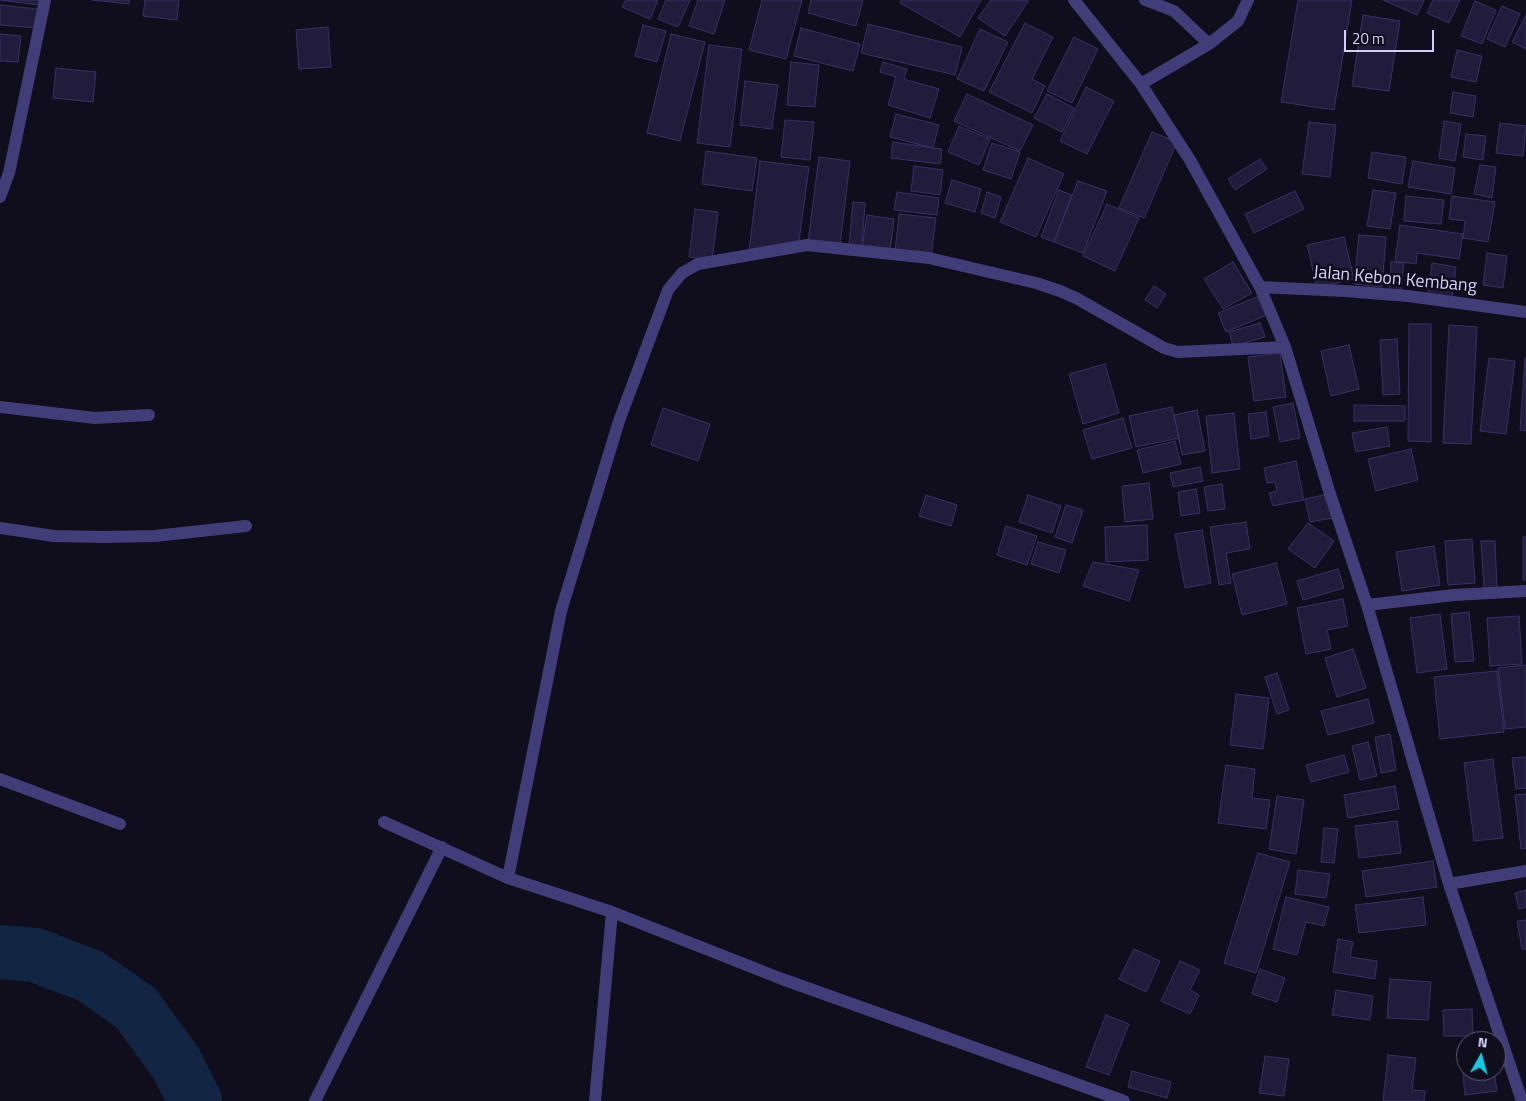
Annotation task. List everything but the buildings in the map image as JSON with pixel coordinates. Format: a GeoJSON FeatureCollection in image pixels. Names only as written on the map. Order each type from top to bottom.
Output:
{"type":"FeatureCollection","features":[{"type":"Feature","properties":{"kind":"street"},"geometry":{"type":"LineString","coordinates":[[0,197],[9,173],[45,0]]}},
{"type":"Feature","properties":{"kind":"street"},"geometry":{"type":"LineString","coordinates":[[1074,0],[1141,84],[1190,160],[1260,287],[1285,347],[1330,494],[1367,605],[1449,884],[1522,1087],[1522,1101]]}},
{"type":"Feature","properties":{"kind":"street"},"geometry":{"type":"LineString","coordinates":[[1145,0],[1174,11],[1209,44]]}},
{"type":"Feature","properties":{"kind":"street"},"geometry":{"type":"LineString","coordinates":[[1141,84],[1209,44],[1238,21],[1248,0]]}},
{"type":"Feature","properties":{"kind":"street"},"geometry":{"type":"LineString","coordinates":[[508,878],[561,611],[619,421],[668,290],[682,273],[698,264],[807,245],[929,258],[1036,282],[1060,291],[1076,298],[1164,348],[1178,352],[1285,347]]}},
{"type":"Feature","properties":{"kind":"street","name":"Jalan Kebon Kembang"},"geometry":{"type":"LineString","coordinates":[[1260,287],[1408,296],[1526,312]]}},
{"type":"Feature","properties":{"kind":"street"},"geometry":{"type":"LineString","coordinates":[[0,407],[95,418],[148,416]]}},
{"type":"Feature","properties":{"kind":"street"},"geometry":{"type":"LineString","coordinates":[[0,528],[54,536],[103,537],[155,536],[246,526]]}},
{"type":"Feature","properties":{"kind":"street"},"geometry":{"type":"LineString","coordinates":[[1367,605],[1454,595],[1526,591]]}},
{"type":"Feature","properties":{"kind":"street"},"geometry":{"type":"LineString","coordinates":[[0,779],[120,824]]}},
{"type":"Feature","properties":{"kind":"street"},"geometry":{"type":"LineString","coordinates":[[384,822],[508,878],[612,912],[782,979],[1124,1101]]}},
{"type":"Feature","properties":{"kind":"street"},"geometry":{"type":"LineString","coordinates":[[315,1101],[442,847]]}},
{"type":"Feature","properties":{"kind":"street"},"geometry":{"type":"LineString","coordinates":[[1449,884],[1526,871]]}},
{"type":"Feature","properties":{"kind":"street"},"geometry":{"type":"LineString","coordinates":[[595,1101],[612,912]]}},
{"type":"Feature","properties":{"kind":"waterway"},"geometry":{"type":"LineString","coordinates":[[0,952],[35,955],[90,976],[136,1008],[176,1063],[195,1101]]}}]}
